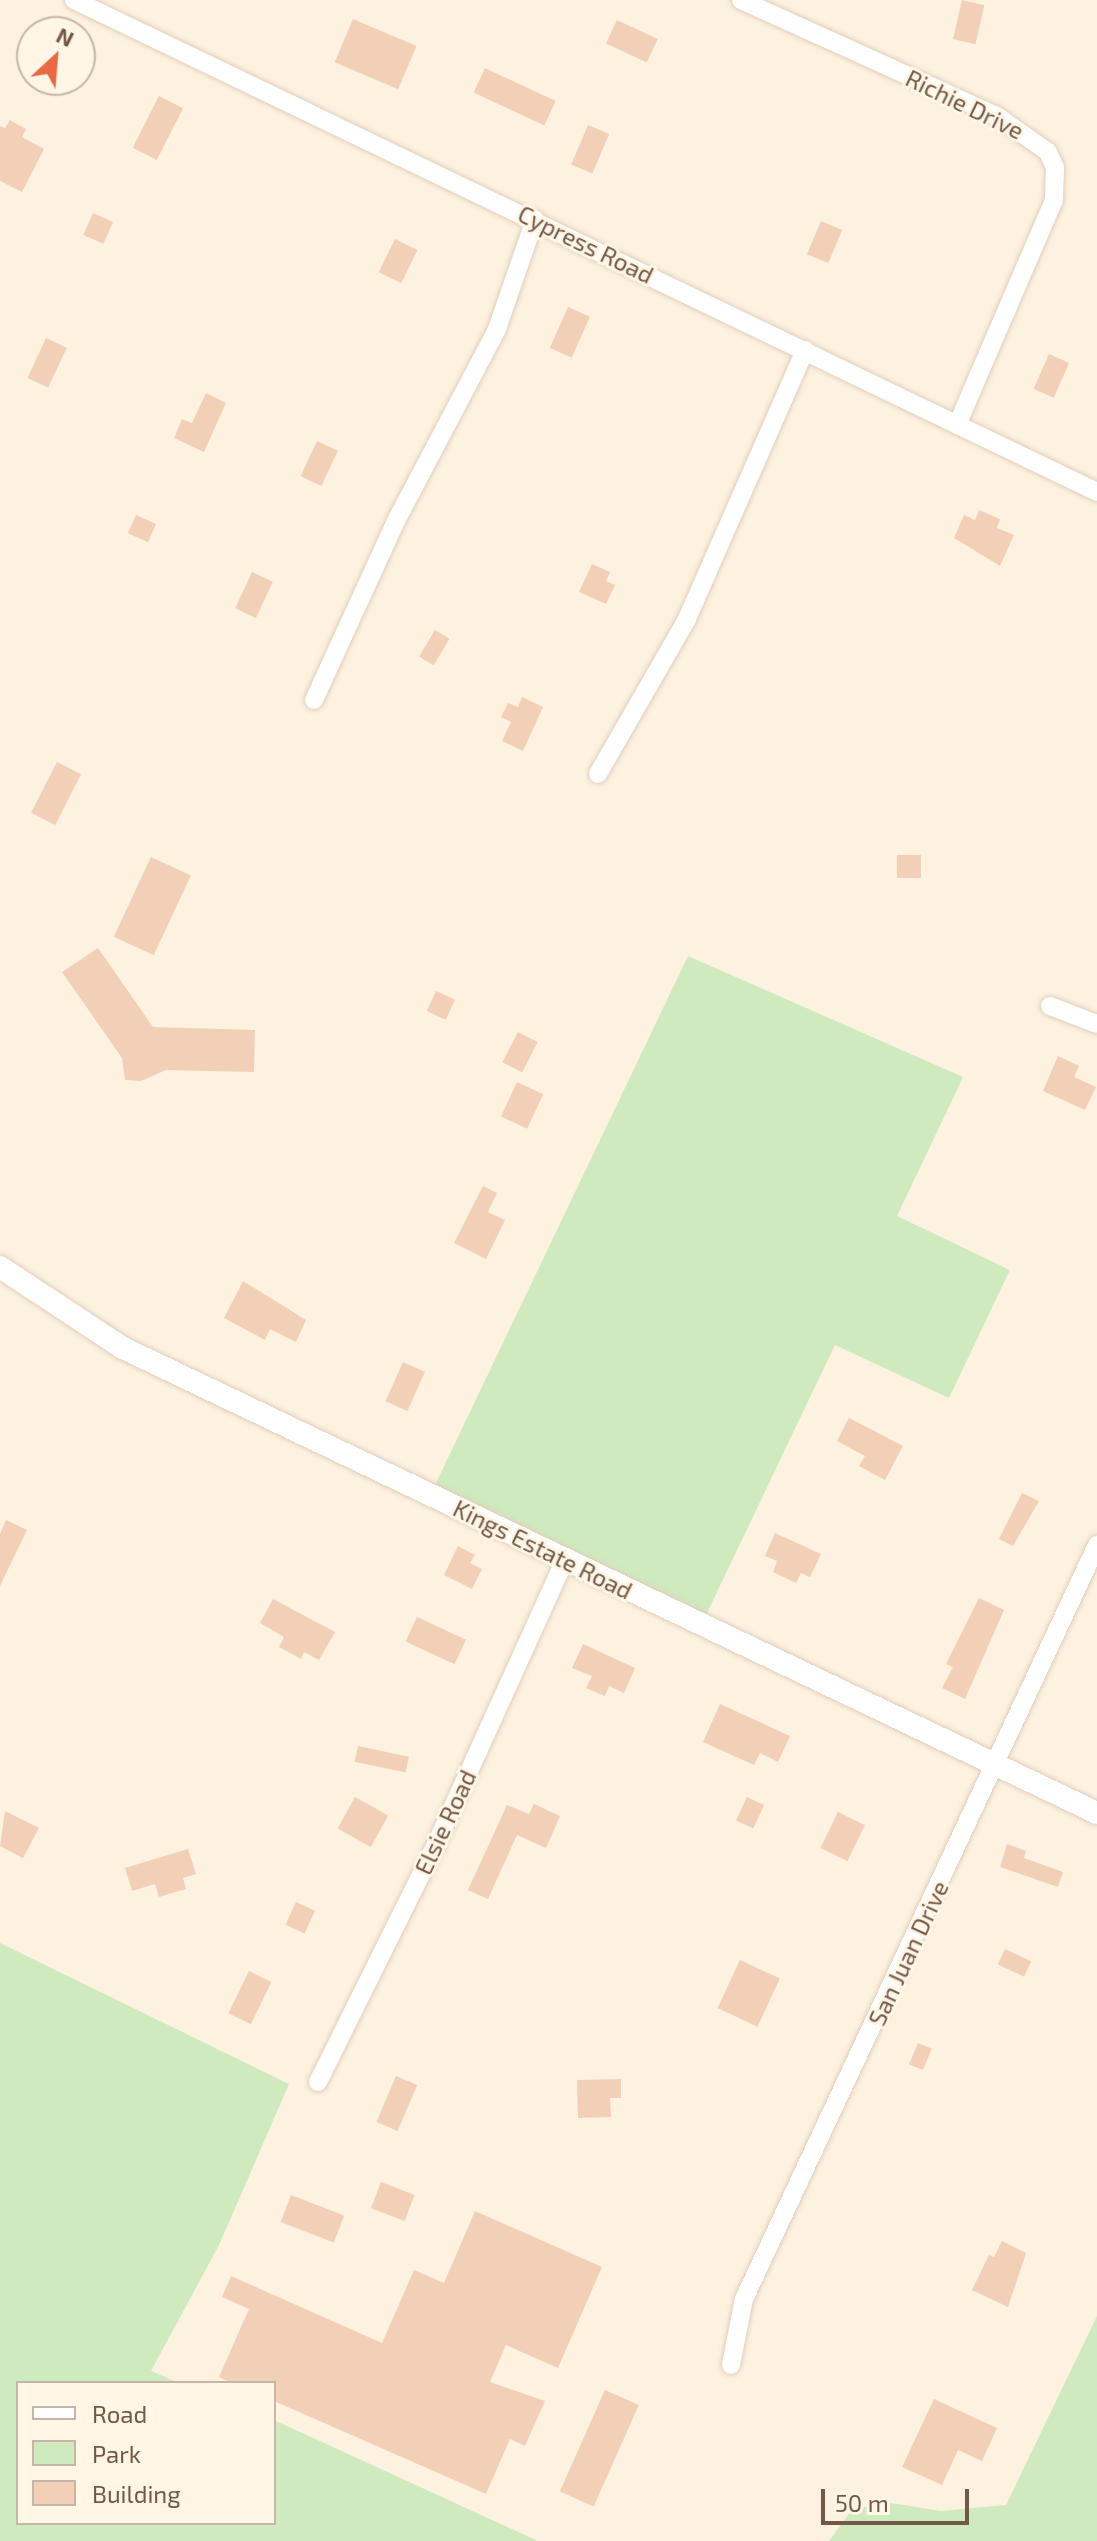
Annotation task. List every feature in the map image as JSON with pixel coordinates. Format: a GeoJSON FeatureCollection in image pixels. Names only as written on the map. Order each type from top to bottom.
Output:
{"type":"FeatureCollection","features":[{"type":"Feature","properties":{"kind":"street","name":"Cypress Road"},"geometry":{"type":"LineString","coordinates":[[74,0],[535,219],[1097,492]]}},
{"type":"Feature","properties":{"kind":"street","name":"Richie Drive"},"geometry":{"type":"LineString","coordinates":[[741,0],[997,116],[1048,152],[1055,168],[1054,200],[957,425]]}},
{"type":"Feature","properties":{"kind":"street"},"geometry":{"type":"LineString","coordinates":[[314,700],[397,519],[497,329],[535,219]]}},
{"type":"Feature","properties":{"kind":"street"},"geometry":{"type":"LineString","coordinates":[[598,774],[687,619],[805,350]]}},
{"type":"Feature","properties":{"kind":"street"},"geometry":{"type":"LineString","coordinates":[[1050,1006],[1097,1024]]}},
{"type":"Feature","properties":{"kind":"street","name":"Kings Estate Road"},"geometry":{"type":"LineString","coordinates":[[0,1267],[123,1348],[1097,1813]]}},
{"type":"Feature","properties":{"kind":"street","name":"San Juan Drive"},"geometry":{"type":"LineString","coordinates":[[731,2365],[744,2299],[1097,1545]]}},
{"type":"Feature","properties":{"kind":"street","name":"Elsie Road"},"geometry":{"type":"LineString","coordinates":[[318,2082],[436,1844],[565,1560]]}},
{"type":"Feature","properties":{"kind":"green space"},"geometry":{"type":"Polygon","coordinates":[[[688,956],[963,1077],[897,1216],[1010,1270],[949,1398],[835,1345],[706,1615],[435,1485],[688,956]]]}},
{"type":"Feature","properties":{"kind":"green space"},"geometry":{"type":"Polygon","coordinates":[[[0,1943],[289,2084],[219,2245],[151,2371],[174,2381],[16,2381],[16,2525],[276,2525],[276,2421],[538,2541],[0,2541],[0,1943]]]}},
{"type":"Feature","properties":{"kind":"green space"},"geometry":{"type":"Polygon","coordinates":[[[1097,2316],[1097,2541],[829,2541],[852,2510],[885,2502],[941,2511],[1006,2505],[1097,2316]]]}},
{"type":"Feature","properties":{"kind":"building"},"geometry":{"type":"Polygon","coordinates":[[[962,0],[984,5],[975,44],[953,39],[962,0]]]}},
{"type":"Feature","properties":{"kind":"building"},"geometry":{"type":"Polygon","coordinates":[[[353,19],[417,46],[398,89],[335,62],[353,19]]]}},
{"type":"Feature","properties":{"kind":"building"},"geometry":{"type":"Polygon","coordinates":[[[617,20],[658,39],[647,63],[606,44],[617,20]]]}},
{"type":"Feature","properties":{"kind":"building"},"geometry":{"type":"Polygon","coordinates":[[[485,68],[556,101],[544,125],[474,92],[485,68]]]}},
{"type":"Feature","properties":{"kind":"building"},"geometry":{"type":"Polygon","coordinates":[[[159,96],[183,108],[157,160],[133,148],[159,96]]]}},
{"type":"Feature","properties":{"kind":"building"},"geometry":{"type":"Polygon","coordinates":[[[10,120],[26,129],[22,137],[44,149],[22,192],[0,181],[0,126],[5,128],[10,120]]]}},
{"type":"Feature","properties":{"kind":"building"},"geometry":{"type":"Polygon","coordinates":[[[588,125],[609,134],[592,174],[571,165],[588,125]]]}},
{"type":"Feature","properties":{"kind":"building"},"geometry":{"type":"Polygon","coordinates":[[[93,213],[113,222],[103,244],[83,235],[93,213]]]}},
{"type":"Feature","properties":{"kind":"building"},"geometry":{"type":"Polygon","coordinates":[[[821,221],[842,230],[828,263],[807,254],[821,221]]]}},
{"type":"Feature","properties":{"kind":"building"},"geometry":{"type":"Polygon","coordinates":[[[395,239],[417,250],[401,283],[379,272],[395,239]]]}},
{"type":"Feature","properties":{"kind":"building"},"geometry":{"type":"Polygon","coordinates":[[[568,307],[590,317],[572,358],[550,348],[568,307]]]}},
{"type":"Feature","properties":{"kind":"building"},"geometry":{"type":"Polygon","coordinates":[[[46,338],[67,348],[48,388],[27,378],[46,338]]]}},
{"type":"Feature","properties":{"kind":"building"},"geometry":{"type":"Polygon","coordinates":[[[1049,354],[1069,363],[1054,398],[1034,389],[1049,354]]]}},
{"type":"Feature","properties":{"kind":"building"},"geometry":{"type":"Polygon","coordinates":[[[206,393],[226,403],[204,452],[174,438],[182,419],[192,423],[206,393]]]}},
{"type":"Feature","properties":{"kind":"building"},"geometry":{"type":"Polygon","coordinates":[[[317,441],[338,451],[321,486],[301,476],[317,441]]]}},
{"type":"Feature","properties":{"kind":"building"},"geometry":{"type":"Polygon","coordinates":[[[979,510],[1000,519],[997,528],[1014,535],[1000,566],[954,538],[964,515],[975,520],[979,510]]]}},
{"type":"Feature","properties":{"kind":"building"},"geometry":{"type":"Polygon","coordinates":[[[136,515],[156,524],[148,542],[128,533],[136,515]]]}},
{"type":"Feature","properties":{"kind":"building"},"geometry":{"type":"Polygon","coordinates":[[[592,564],[610,572],[606,581],[615,585],[606,604],[579,592],[592,564]]]}},
{"type":"Feature","properties":{"kind":"building"},"geometry":{"type":"Polygon","coordinates":[[[252,572],[273,582],[256,618],[235,608],[252,572]]]}},
{"type":"Feature","properties":{"kind":"building"},"geometry":{"type":"Polygon","coordinates":[[[435,630],[450,639],[434,665],[419,657],[435,630]]]}},
{"type":"Feature","properties":{"kind":"building"},"geometry":{"type":"Polygon","coordinates":[[[522,697],[543,707],[523,751],[502,741],[511,722],[501,717],[508,703],[518,707],[522,697]]]}},
{"type":"Feature","properties":{"kind":"building"},"geometry":{"type":"Polygon","coordinates":[[[57,762],[81,774],[55,825],[31,813],[57,762]]]}},
{"type":"Feature","properties":{"kind":"building"},"geometry":{"type":"Polygon","coordinates":[[[897,855],[921,855],[921,878],[897,878],[897,855]]]}},
{"type":"Feature","properties":{"kind":"building"},"geometry":{"type":"Polygon","coordinates":[[[151,857],[191,876],[154,955],[114,937],[151,857]]]}},
{"type":"Feature","properties":{"kind":"building"},"geometry":{"type":"Polygon","coordinates":[[[98,948],[153,1027],[255,1030],[254,1072],[166,1070],[141,1081],[125,1080],[122,1058],[62,972],[98,948]]]}},
{"type":"Feature","properties":{"kind":"building"},"geometry":{"type":"Polygon","coordinates":[[[436,991],[455,1000],[446,1020],[427,1011],[436,991]]]}},
{"type":"Feature","properties":{"kind":"building"},"geometry":{"type":"Polygon","coordinates":[[[518,1032],[538,1042],[522,1072],[503,1062],[518,1032]]]}},
{"type":"Feature","properties":{"kind":"building"},"geometry":{"type":"Polygon","coordinates":[[[1058,1056],[1079,1066],[1074,1077],[1096,1087],[1085,1110],[1043,1091],[1058,1056]]]}},
{"type":"Feature","properties":{"kind":"building"},"geometry":{"type":"Polygon","coordinates":[[[517,1082],[543,1094],[527,1129],[501,1116],[517,1082]]]}},
{"type":"Feature","properties":{"kind":"building"},"geometry":{"type":"Polygon","coordinates":[[[483,1186],[497,1193],[488,1212],[505,1220],[486,1259],[454,1243],[483,1186]]]}},
{"type":"Feature","properties":{"kind":"building"},"geometry":{"type":"Polygon","coordinates":[[[243,1281],[306,1320],[296,1342],[270,1329],[265,1340],[224,1318],[243,1281]]]}},
{"type":"Feature","properties":{"kind":"building"},"geometry":{"type":"Polygon","coordinates":[[[403,1362],[425,1372],[407,1411],[386,1401],[403,1362]]]}},
{"type":"Feature","properties":{"kind":"building"},"geometry":{"type":"Polygon","coordinates":[[[849,1418],[903,1446],[885,1480],[859,1466],[865,1456],[837,1441],[849,1418]]]}},
{"type":"Feature","properties":{"kind":"building"},"geometry":{"type":"Polygon","coordinates":[[[1022,1493],[1039,1501],[1013,1546],[999,1539],[1022,1493]]]}},
{"type":"Feature","properties":{"kind":"building"},"geometry":{"type":"Polygon","coordinates":[[[6,1520],[27,1530],[0,1586],[0,1534],[6,1520]]]}},
{"type":"Feature","properties":{"kind":"building"},"geometry":{"type":"Polygon","coordinates":[[[775,1533],[821,1554],[810,1577],[801,1573],[796,1583],[773,1572],[777,1561],[765,1556],[775,1533]]]}},
{"type":"Feature","properties":{"kind":"building"},"geometry":{"type":"Polygon","coordinates":[[[458,1546],[475,1555],[470,1563],[482,1569],[472,1589],[444,1575],[458,1546]]]}},
{"type":"Feature","properties":{"kind":"building"},"geometry":{"type":"Polygon","coordinates":[[[979,1598],[1004,1610],[965,1699],[942,1688],[953,1667],[946,1664],[979,1598]]]}},
{"type":"Feature","properties":{"kind":"building"},"geometry":{"type":"Polygon","coordinates":[[[273,1599],[335,1632],[319,1660],[304,1652],[301,1659],[279,1647],[284,1637],[260,1623],[273,1599]]]}},
{"type":"Feature","properties":{"kind":"building"},"geometry":{"type":"Polygon","coordinates":[[[417,1617],[466,1640],[455,1664],[406,1641],[417,1617]]]}},
{"type":"Feature","properties":{"kind":"building"},"geometry":{"type":"Polygon","coordinates":[[[583,1644],[635,1668],[624,1693],[609,1686],[605,1696],[586,1688],[592,1676],[572,1668],[583,1644]]]}},
{"type":"Feature","properties":{"kind":"building"},"geometry":{"type":"Polygon","coordinates":[[[720,1704],[790,1736],[778,1762],[760,1753],[754,1765],[703,1742],[720,1704]]]}},
{"type":"Feature","properties":{"kind":"building"},"geometry":{"type":"Polygon","coordinates":[[[358,1746],[409,1757],[406,1772],[355,1762],[358,1746]]]}},
{"type":"Feature","properties":{"kind":"building"},"geometry":{"type":"Polygon","coordinates":[[[355,1797],[388,1815],[371,1847],[338,1828],[355,1797]]]}},
{"type":"Feature","properties":{"kind":"building"},"geometry":{"type":"Polygon","coordinates":[[[747,1797],[764,1805],[753,1829],[736,1821],[747,1797]]]}},
{"type":"Feature","properties":{"kind":"building"},"geometry":{"type":"Polygon","coordinates":[[[534,1804],[560,1816],[546,1848],[517,1835],[488,1899],[468,1890],[507,1805],[529,1814],[534,1804]]]}},
{"type":"Feature","properties":{"kind":"building"},"geometry":{"type":"Polygon","coordinates":[[[5,1811],[39,1828],[23,1858],[0,1846],[5,1811]]]}},
{"type":"Feature","properties":{"kind":"building"},"geometry":{"type":"Polygon","coordinates":[[[838,1812],[865,1825],[847,1861],[820,1848],[838,1812]]]}},
{"type":"Feature","properties":{"kind":"building"},"geometry":{"type":"Polygon","coordinates":[[[1007,1844],[1026,1851],[1024,1858],[1063,1872],[1058,1887],[1000,1867],[1007,1844]]]}},
{"type":"Feature","properties":{"kind":"building"},"geometry":{"type":"Polygon","coordinates":[[[188,1849],[196,1874],[183,1878],[186,1889],[159,1897],[155,1884],[132,1891],[125,1868],[188,1849]]]}},
{"type":"Feature","properties":{"kind":"building"},"geometry":{"type":"Polygon","coordinates":[[[296,1902],[315,1911],[304,1934],[285,1925],[296,1902]]]}},
{"type":"Feature","properties":{"kind":"building"},"geometry":{"type":"Polygon","coordinates":[[[1005,1949],[1031,1961],[1024,1977],[998,1964],[1005,1949]]]}},
{"type":"Feature","properties":{"kind":"building"},"geometry":{"type":"Polygon","coordinates":[[[740,1960],[780,1979],[757,2027],[718,2008],[740,1960]]]}},
{"type":"Feature","properties":{"kind":"building"},"geometry":{"type":"Polygon","coordinates":[[[249,1971],[271,1982],[251,2024],[228,2013],[249,1971]]]}},
{"type":"Feature","properties":{"kind":"building"},"geometry":{"type":"Polygon","coordinates":[[[918,2043],[932,2049],[923,2070],[909,2064],[918,2043]]]}},
{"type":"Feature","properties":{"kind":"building"},"geometry":{"type":"Polygon","coordinates":[[[396,2076],[417,2085],[398,2131],[376,2122],[396,2076]]]}},
{"type":"Feature","properties":{"kind":"building"},"geometry":{"type":"Polygon","coordinates":[[[621,2079],[621,2098],[610,2098],[611,2117],[578,2118],[577,2080],[621,2079]]]}},
{"type":"Feature","properties":{"kind":"building"},"geometry":{"type":"Polygon","coordinates":[[[381,2182],[415,2195],[405,2221],[371,2208],[381,2182]]]}},
{"type":"Feature","properties":{"kind":"building"},"geometry":{"type":"Polygon","coordinates":[[[291,2195],[344,2215],[334,2243],[281,2222],[291,2195]]]}},
{"type":"Feature","properties":{"kind":"building"},"geometry":{"type":"Polygon","coordinates":[[[475,2211],[602,2267],[558,2368],[506,2345],[490,2382],[545,2401],[525,2446],[510,2439],[486,2494],[276,2402],[276,2381],[228,2381],[219,2377],[249,2309],[222,2297],[231,2276],[382,2343],[414,2270],[444,2283],[475,2211]]]}},
{"type":"Feature","properties":{"kind":"building"},"geometry":{"type":"Polygon","coordinates":[[[1002,2241],[1026,2253],[1008,2307],[972,2290],[989,2255],[994,2257],[1002,2241]]]}},
{"type":"Feature","properties":{"kind":"building"},"geometry":{"type":"Polygon","coordinates":[[[605,2390],[639,2405],[594,2506],[560,2491],[605,2390]]]}},
{"type":"Feature","properties":{"kind":"building"},"geometry":{"type":"Polygon","coordinates":[[[934,2399],[997,2428],[982,2461],[958,2450],[942,2485],[902,2467],[934,2399]]]}}]}
